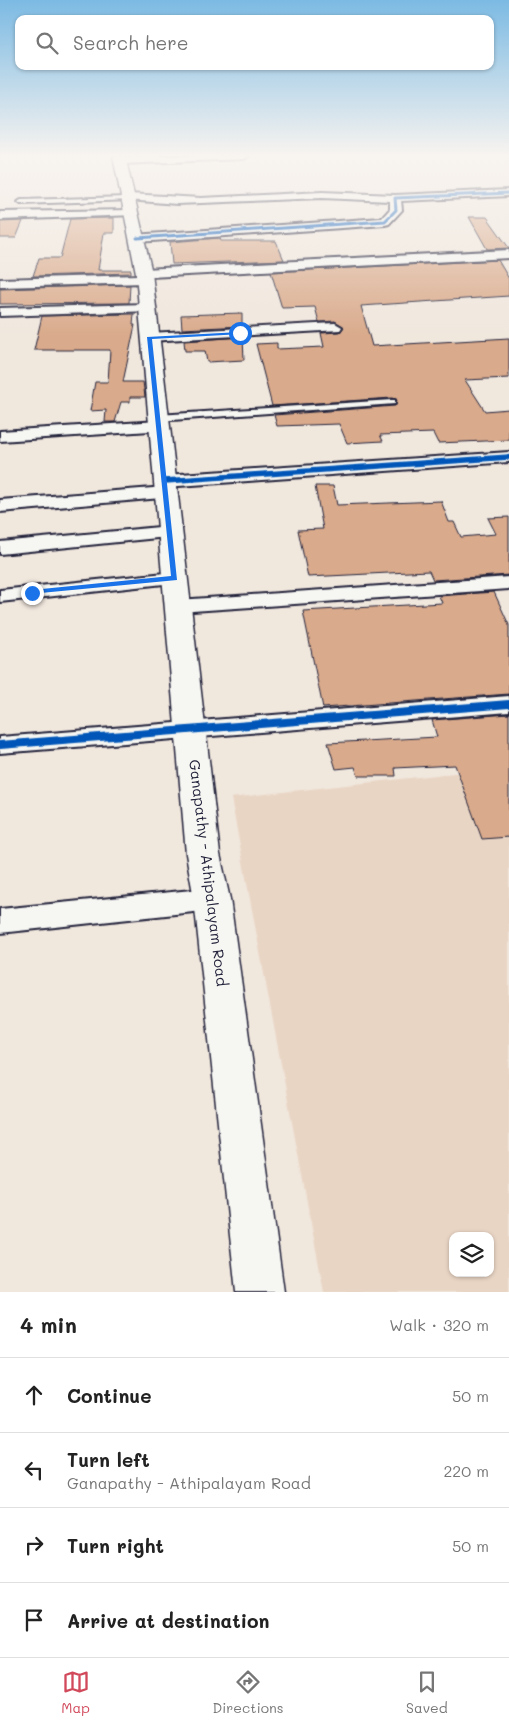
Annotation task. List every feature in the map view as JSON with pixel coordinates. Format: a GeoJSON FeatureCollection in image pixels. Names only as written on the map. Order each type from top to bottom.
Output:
{"type":"FeatureCollection","features":[{"type":"Feature","properties":{"kind":"main road","name":"Ganapathy - Athipalayam Road"},"geometry":{"type":"LineString","coordinates":[[132,216],[144,276],[203,854],[212,899],[260,1292]]}},
{"type":"Feature","properties":{"kind":"street"},"geometry":{"type":"LineString","coordinates":[[253,216],[386,221],[390,216]]}},
{"type":"Feature","properties":{"kind":"street"},"geometry":{"type":"LineString","coordinates":[[0,283],[509,254]]}},
{"type":"Feature","properties":{"kind":"street"},"geometry":{"type":"LineString","coordinates":[[0,312],[147,308]]}},
{"type":"Feature","properties":{"kind":"street"},"geometry":{"type":"LineString","coordinates":[[149,337],[335,328]]}},
{"type":"Feature","properties":{"kind":"street"},"geometry":{"type":"LineString","coordinates":[[0,425],[158,420]]}},
{"type":"Feature","properties":{"kind":"street"},"geometry":{"type":"LineString","coordinates":[[0,436],[158,420]]}},
{"type":"Feature","properties":{"kind":"street"},"geometry":{"type":"LineString","coordinates":[[0,506],[166,487],[509,456]]}},
{"type":"Feature","properties":{"kind":"street"},"geometry":{"type":"LineString","coordinates":[[0,548],[170,532]]}},
{"type":"Feature","properties":{"kind":"street"},"geometry":{"type":"LineString","coordinates":[[0,596],[509,583]]}},
{"type":"Feature","properties":{"kind":"street"},"geometry":{"type":"LineString","coordinates":[[0,745],[509,704]]}},
{"type":"Feature","properties":{"kind":"street"},"geometry":{"type":"LineString","coordinates":[[0,921],[212,899]]}},
{"type":"Feature","properties":{"kind":"lane"},"geometry":{"type":"LineString","coordinates":[[158,420],[392,402]]}},
{"type":"Feature","properties":{"kind":"shaded area"},"geometry":{"type":"Polygon","coordinates":[[[509,767],[509,1292],[324,1292],[231,798],[509,767]]]}},
{"type":"Feature","properties":{"kind":"building"},"geometry":{"type":"Polygon","coordinates":[[[469,217],[487,217],[509,248],[487,249],[469,217]]]}},
{"type":"Feature","properties":{"kind":"building"},"geometry":{"type":"Polygon","coordinates":[[[114,218],[114,233],[104,233],[98,270],[131,270],[131,273],[33,276],[39,258],[60,258],[70,219],[114,218]]]}},
{"type":"Feature","properties":{"kind":"building"},"geometry":{"type":"Polygon","coordinates":[[[23,221],[16,238],[0,238],[0,222],[23,221]]]}},
{"type":"Feature","properties":{"kind":"building"},"geometry":{"type":"Polygon","coordinates":[[[220,238],[221,241],[276,241],[284,260],[172,264],[170,242],[220,238]]]}},
{"type":"Feature","properties":{"kind":"building"},"geometry":{"type":"Polygon","coordinates":[[[498,260],[509,279],[509,296],[361,306],[372,346],[509,338],[509,378],[465,380],[485,411],[509,409],[509,440],[438,443],[433,433],[380,435],[383,441],[347,443],[339,424],[277,426],[274,415],[395,406],[397,400],[392,398],[272,406],[256,344],[277,343],[277,349],[324,347],[321,333],[340,332],[344,327],[335,321],[319,322],[315,307],[282,308],[271,272],[498,260]]]}},
{"type":"Feature","properties":{"kind":"building"},"geometry":{"type":"Polygon","coordinates":[[[130,285],[129,303],[0,304],[0,289],[130,285]]]}},
{"type":"Feature","properties":{"kind":"building"},"geometry":{"type":"Polygon","coordinates":[[[242,313],[242,326],[182,329],[181,315],[242,313]]]}},
{"type":"Feature","properties":{"kind":"building"},"geometry":{"type":"Polygon","coordinates":[[[134,314],[133,325],[135,325],[123,382],[143,382],[145,397],[130,397],[130,402],[121,402],[115,422],[105,422],[106,410],[90,411],[95,382],[108,382],[110,350],[34,350],[42,316],[134,314]]]}},
{"type":"Feature","properties":{"kind":"building"},"geometry":{"type":"Polygon","coordinates":[[[243,337],[244,360],[207,362],[205,351],[185,351],[184,341],[243,337]]]}},
{"type":"Feature","properties":{"kind":"building"},"geometry":{"type":"Polygon","coordinates":[[[315,486],[333,486],[337,505],[441,501],[449,522],[454,522],[461,537],[496,534],[488,518],[509,517],[509,575],[433,580],[429,571],[308,577],[298,530],[323,529],[315,486]]]}},
{"type":"Feature","properties":{"kind":"building"},"geometry":{"type":"Polygon","coordinates":[[[494,592],[509,625],[509,694],[323,708],[303,611],[442,603],[439,596],[494,592]]]}},
{"type":"Feature","properties":{"kind":"building"},"geometry":{"type":"Polygon","coordinates":[[[509,714],[509,837],[482,839],[455,765],[395,768],[396,776],[358,776],[355,767],[336,769],[328,743],[437,737],[432,720],[509,714]]]}},
{"type":"Feature","properties":{"kind":"cycle path"},"geometry":{"type":"LineString","coordinates":[[137,238],[385,221],[390,216]]}},
{"type":"Feature","properties":{"kind":"cycle path"},"geometry":{"type":"LineString","coordinates":[[165,481],[509,457]]}},
{"type":"Feature","properties":{"kind":"cycle path"},"geometry":{"type":"LineString","coordinates":[[0,745],[509,704]]}},
{"type":"Feature","properties":{"kind":"route"},"geometry":{"type":"LineString","coordinates":[[32,593],[175,578],[149,337],[240,333]]}}]}
